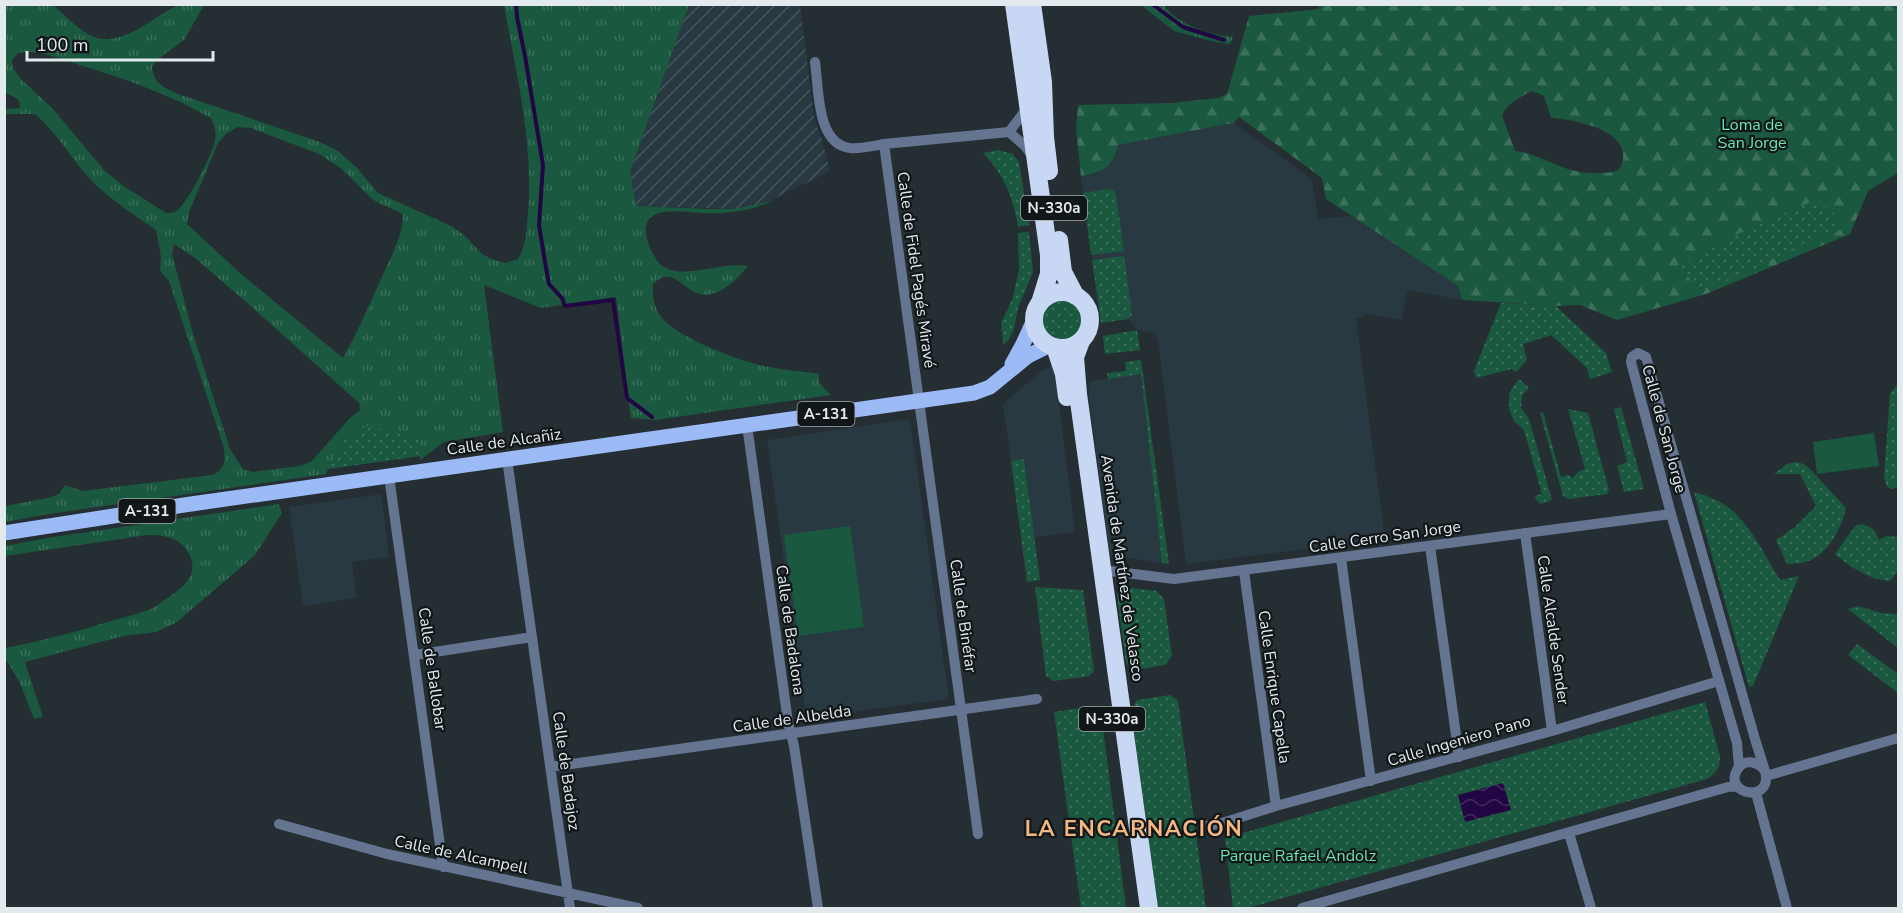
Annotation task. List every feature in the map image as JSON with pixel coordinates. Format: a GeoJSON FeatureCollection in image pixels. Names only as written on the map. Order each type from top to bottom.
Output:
{"type":"FeatureCollection","features":[{"type":"Feature","properties":{"kind":"highway","name":"N-330a"},"geometry":{"type":"LineString","coordinates":[[1014,4],[1049,262],[1048,280],[1037,310],[1038,334],[1052,346]]}},
{"type":"Feature","properties":{"kind":"highway","name":"N-330a"},"geometry":{"type":"LineString","coordinates":[[1032,4],[1043,82],[1045,137],[1062,266],[1066,279],[1075,295],[1084,302],[1090,316],[1087,332],[1081,341]]}},
{"type":"Feature","properties":{"kind":"highway"},"geometry":{"type":"LineString","coordinates":[[1037,310],[1049,296],[1059,292],[1075,295]]}},
{"type":"Feature","properties":{"kind":"highway"},"geometry":{"type":"LineString","coordinates":[[1052,346],[1071,346],[1081,341]]}},
{"type":"Feature","properties":{"kind":"highway","name":"Avenida de Martínez de Velasco"},"geometry":{"type":"LineString","coordinates":[[1081,341],[1075,357],[1078,394],[1149,909]]}},
{"type":"Feature","properties":{"kind":"highway","name":"Avenida de Martínez de Velasco"},"geometry":{"type":"LineString","coordinates":[[1052,346],[1066,384],[1137,909]]}},
{"type":"Feature","properties":{"kind":"main road","name":"Calle de Alcañiz"},"geometry":{"type":"LineString","coordinates":[[1004,376],[1023,344],[1037,310]]}},
{"type":"Feature","properties":{"kind":"main road","name":"Calle de Alcañiz"},"geometry":{"type":"LineString","coordinates":[[4,533],[980,392],[990,387],[1028,356],[1052,346]]}},
{"type":"Feature","properties":{"kind":"street"},"geometry":{"type":"LineString","coordinates":[[815,62],[823,123],[837,144],[852,148],[1009,132],[1025,146],[1036,164]]}},
{"type":"Feature","properties":{"kind":"street"},"geometry":{"type":"LineString","coordinates":[[1009,132],[1028,107]]}},
{"type":"Feature","properties":{"kind":"street","name":"Calle de Fidel Pagés Miravé"},"geometry":{"type":"LineString","coordinates":[[884,144],[918,401]]}},
{"type":"Feature","properties":{"kind":"street","name":"Calle de San Jorge"},"geometry":{"type":"LineString","coordinates":[[1739,767],[1737,743],[1671,514],[1631,362],[1632,357],[1638,353],[1646,357],[1765,774]]}},
{"type":"Feature","properties":{"kind":"street","name":"Calle de Binéfar"},"geometry":{"type":"LineString","coordinates":[[918,401],[978,834]]}},
{"type":"Feature","properties":{"kind":"street","name":"Calle de Badalona"},"geometry":{"type":"LineString","coordinates":[[747,425],[788,722],[818,909]]}},
{"type":"Feature","properties":{"kind":"street","name":"Calle de Badajoz"},"geometry":{"type":"LineString","coordinates":[[507,459],[570,909]]}},
{"type":"Feature","properties":{"kind":"street","name":"Calle de Ballobar"},"geometry":{"type":"LineString","coordinates":[[389,476],[443,867]]}},
{"type":"Feature","properties":{"kind":"street","name":"Calle Cerro San Jorge"},"geometry":{"type":"LineString","coordinates":[[1103,571],[1174,579],[1671,514]]}},
{"type":"Feature","properties":{"kind":"street","name":"Calle Alcalde Sender"},"geometry":{"type":"LineString","coordinates":[[1525,533],[1552,731]]}},
{"type":"Feature","properties":{"kind":"street"},"geometry":{"type":"LineString","coordinates":[[1430,546],[1459,757]]}},
{"type":"Feature","properties":{"kind":"street"},"geometry":{"type":"LineString","coordinates":[[1341,558],[1371,781]]}},
{"type":"Feature","properties":{"kind":"street","name":"Calle Enrique Capella"},"geometry":{"type":"LineString","coordinates":[[1244,571],[1276,806]]}},
{"type":"Feature","properties":{"kind":"street"},"geometry":{"type":"LineString","coordinates":[[415,655],[532,638]]}},
{"type":"Feature","properties":{"kind":"street","name":"Calle Ingeniero Pano"},"geometry":{"type":"LineString","coordinates":[[1206,826],[1552,731],[1719,681]]}},
{"type":"Feature","properties":{"kind":"street","name":"Calle de Albelda"},"geometry":{"type":"LineString","coordinates":[[550,767],[1037,699]]}},
{"type":"Feature","properties":{"kind":"street"},"geometry":{"type":"LineString","coordinates":[[1765,774],[1899,738]]}},
{"type":"Feature","properties":{"kind":"street"},"geometry":{"type":"LineString","coordinates":[[1753,762],[1758,764],[1765,774],[1764,786],[1756,792],[1745,793],[1737,786],[1735,776],[1743,764],[1753,762]]}},
{"type":"Feature","properties":{"kind":"street"},"geometry":{"type":"LineString","coordinates":[[1302,909],[1737,786]]}},
{"type":"Feature","properties":{"kind":"street"},"geometry":{"type":"LineString","coordinates":[[1756,792],[1787,909]]}},
{"type":"Feature","properties":{"kind":"street","name":"Calle de Alcampell"},"geometry":{"type":"LineString","coordinates":[[279,824],[342,843],[443,867],[638,909]]}},
{"type":"Feature","properties":{"kind":"street"},"geometry":{"type":"LineString","coordinates":[[1569,833],[1591,909]]}},
{"type":"Feature","properties":{"kind":"shaded area"},"geometry":{"type":"Polygon","coordinates":[[[689,5],[800,5],[814,118],[830,171],[767,202],[737,209],[636,206],[630,172],[689,5]]]}},
{"type":"Feature","properties":{"kind":"shaded area"},"geometry":{"type":"Polygon","coordinates":[[[1234,123],[1312,179],[1318,219],[1351,216],[1458,286],[1462,300],[1408,290],[1401,320],[1368,314],[1356,319],[1385,539],[1186,564],[1158,339],[1151,332],[1137,330],[1128,319],[1101,323],[1081,176],[1096,174],[1108,166],[1114,159],[1118,145],[1234,123]]]}},
{"type":"Feature","properties":{"kind":"shaded area"},"geometry":{"type":"Polygon","coordinates":[[[1052,366],[1061,382],[1057,388],[1075,532],[1034,537],[1024,460],[1011,461],[1003,404],[1040,372],[1052,366]]]}},
{"type":"Feature","properties":{"kind":"shaded area"},"geometry":{"type":"Polygon","coordinates":[[[1141,374],[1162,563],[1109,555],[1088,388],[1090,381],[1141,374]]]}},
{"type":"Feature","properties":{"kind":"shaded area"},"geometry":{"type":"Polygon","coordinates":[[[910,419],[949,699],[806,718],[767,440],[910,419]]]}},
{"type":"Feature","properties":{"kind":"shaded area"},"geometry":{"type":"Polygon","coordinates":[[[381,494],[389,557],[352,562],[357,598],[303,606],[289,507],[381,494]]]}},
{"type":"Feature","properties":{"kind":"green space"},"geometry":{"type":"Polygon","coordinates":[[[5,5],[53,5],[88,34],[111,39],[134,31],[179,5],[204,5],[184,40],[157,60],[152,67],[160,84],[178,94],[320,142],[338,151],[357,168],[378,193],[451,226],[464,235],[482,254],[506,263],[518,259],[523,248],[529,188],[523,109],[504,5],[689,5],[630,172],[636,206],[736,209],[775,200],[754,208],[737,211],[711,213],[680,211],[658,213],[650,218],[646,225],[646,236],[655,258],[667,269],[689,271],[748,266],[727,287],[711,294],[694,292],[674,279],[661,278],[653,284],[653,298],[656,307],[671,327],[710,348],[764,366],[819,374],[819,383],[831,395],[655,420],[631,418],[616,297],[541,308],[484,285],[503,432],[444,442],[420,460],[421,439],[328,469],[326,474],[5,522],[5,506],[48,498],[59,494],[65,485],[82,491],[213,475],[224,464],[225,457],[169,281],[160,271],[161,257],[156,230],[96,185],[35,114],[5,114],[4,109],[20,108],[19,100],[5,92],[5,5]],[[18,53],[12,60],[13,68],[21,79],[53,109],[105,171],[122,185],[166,213],[175,212],[180,208],[213,148],[216,135],[211,118],[163,94],[130,82],[53,56],[18,53]],[[238,127],[227,133],[218,143],[189,212],[187,224],[241,274],[343,358],[395,247],[401,231],[403,214],[373,200],[342,169],[319,154],[251,128],[238,127]],[[174,244],[172,254],[193,334],[230,449],[243,469],[253,472],[300,466],[312,461],[349,419],[360,410],[359,403],[195,258],[174,244]]]}},
{"type":"Feature","properties":{"kind":"green space"},"geometry":{"type":"Polygon","coordinates":[[[1141,5],[1164,5],[1169,12],[1185,23],[1214,34],[1233,37],[1230,44],[1174,31],[1141,5]]]}},
{"type":"Feature","properties":{"kind":"green space","name":"Loma de San Jorge"},"geometry":{"type":"Polygon","coordinates":[[[1319,5],[1898,5],[1898,173],[1868,191],[1850,234],[1706,294],[1617,320],[1580,305],[1556,306],[1462,300],[1458,286],[1326,199],[1322,178],[1239,117],[1234,123],[1118,145],[1113,159],[1106,168],[1081,176],[1076,129],[1078,105],[1172,103],[1219,98],[1227,94],[1249,16],[1319,9],[1319,5]],[[1531,91],[1519,98],[1502,115],[1515,151],[1580,172],[1605,173],[1619,169],[1623,159],[1622,149],[1616,140],[1608,133],[1596,128],[1551,118],[1544,96],[1531,91]]]}},
{"type":"Feature","properties":{"kind":"green space"},"geometry":{"type":"Polygon","coordinates":[[[998,150],[1013,154],[1019,162],[1029,225],[1018,227],[1014,206],[1006,187],[996,169],[983,153],[998,150]]]}},
{"type":"Feature","properties":{"kind":"green space"},"geometry":{"type":"Polygon","coordinates":[[[1109,189],[1116,195],[1124,251],[1091,255],[1083,193],[1109,189]]]}},
{"type":"Feature","properties":{"kind":"green space"},"geometry":{"type":"Polygon","coordinates":[[[1818,199],[1834,214],[1844,229],[1812,239],[1746,273],[1697,290],[1681,266],[1747,229],[1818,199]]]}},
{"type":"Feature","properties":{"kind":"green space"},"geometry":{"type":"Polygon","coordinates":[[[1029,232],[1033,272],[1018,308],[1014,329],[1008,341],[1003,345],[1001,323],[1012,300],[1019,270],[1018,233],[1029,232]]]}},
{"type":"Feature","properties":{"kind":"green space"},"geometry":{"type":"Polygon","coordinates":[[[1124,256],[1132,315],[1128,319],[1101,323],[1092,260],[1124,256]]]}},
{"type":"Feature","properties":{"kind":"green space"},"geometry":{"type":"Polygon","coordinates":[[[1062,300],[1076,306],[1082,320],[1076,334],[1062,340],[1048,334],[1042,320],[1048,306],[1062,300]]]}},
{"type":"Feature","properties":{"kind":"green space"},"geometry":{"type":"Polygon","coordinates":[[[1501,303],[1556,306],[1606,353],[1612,372],[1590,379],[1587,368],[1551,335],[1523,344],[1527,360],[1516,372],[1511,369],[1476,378],[1474,371],[1501,303]]]}},
{"type":"Feature","properties":{"kind":"green space"},"geometry":{"type":"Polygon","coordinates":[[[1137,330],[1140,350],[1105,354],[1103,336],[1137,330]]]}},
{"type":"Feature","properties":{"kind":"green space"},"geometry":{"type":"Polygon","coordinates":[[[1141,360],[1169,564],[1162,563],[1141,374],[1108,379],[1107,373],[1126,371],[1125,362],[1141,360]]]}},
{"type":"Feature","properties":{"kind":"green space"},"geometry":{"type":"Polygon","coordinates":[[[1519,379],[1529,388],[1522,395],[1521,408],[1529,419],[1552,500],[1541,504],[1535,496],[1542,494],[1524,430],[1514,421],[1509,409],[1509,395],[1519,379]]]}},
{"type":"Feature","properties":{"kind":"green space"},"geometry":{"type":"Polygon","coordinates":[[[1898,384],[1898,487],[1891,489],[1887,487],[1884,477],[1890,393],[1898,384]]]}},
{"type":"Feature","properties":{"kind":"green space"},"geometry":{"type":"Polygon","coordinates":[[[1621,407],[1644,489],[1624,492],[1617,466],[1627,462],[1614,409],[1621,407]]]}},
{"type":"Feature","properties":{"kind":"green space"},"geometry":{"type":"Polygon","coordinates":[[[1568,409],[1588,413],[1609,490],[1607,494],[1569,499],[1563,496],[1540,413],[1543,412],[1561,477],[1568,475],[1572,478],[1585,469],[1568,409]]]}},
{"type":"Feature","properties":{"kind":"green space"},"geometry":{"type":"Polygon","coordinates":[[[367,426],[421,439],[421,456],[328,469],[344,441],[367,426]]]}},
{"type":"Feature","properties":{"kind":"green space"},"geometry":{"type":"Polygon","coordinates":[[[1874,433],[1879,466],[1817,474],[1813,442],[1874,433]]]}},
{"type":"Feature","properties":{"kind":"green space"},"geometry":{"type":"Polygon","coordinates":[[[1024,459],[1040,580],[1027,582],[1011,461],[1024,459]]]}},
{"type":"Feature","properties":{"kind":"green space"},"geometry":{"type":"Polygon","coordinates":[[[1796,462],[1809,468],[1846,508],[1838,530],[1824,551],[1808,561],[1787,564],[1776,540],[1795,527],[1816,506],[1800,474],[1774,474],[1787,464],[1796,462]]]}},
{"type":"Feature","properties":{"kind":"green space"},"geometry":{"type":"Polygon","coordinates":[[[1694,492],[1716,500],[1742,520],[1780,580],[1799,576],[1753,686],[1749,687],[1694,492]]]}},
{"type":"Feature","properties":{"kind":"green space"},"geometry":{"type":"Polygon","coordinates":[[[279,504],[282,513],[255,555],[177,622],[156,632],[123,636],[25,662],[43,717],[34,719],[20,683],[5,661],[5,648],[72,633],[153,608],[188,580],[191,574],[191,560],[188,552],[176,540],[154,535],[5,556],[5,546],[279,504]]]}},
{"type":"Feature","properties":{"kind":"green space"},"geometry":{"type":"Polygon","coordinates":[[[1862,524],[1873,530],[1879,540],[1886,536],[1898,537],[1898,571],[1890,581],[1861,572],[1835,554],[1855,526],[1862,524]]]}},
{"type":"Feature","properties":{"kind":"green space"},"geometry":{"type":"Polygon","coordinates":[[[850,526],[864,627],[798,636],[784,535],[850,526]]]}},
{"type":"Feature","properties":{"kind":"green space"},"geometry":{"type":"Polygon","coordinates":[[[1035,587],[1083,590],[1094,671],[1089,676],[1054,681],[1046,676],[1035,587]]]}},
{"type":"Feature","properties":{"kind":"green space"},"geometry":{"type":"Polygon","coordinates":[[[1123,587],[1156,591],[1164,599],[1172,656],[1165,665],[1134,670],[1126,663],[1117,595],[1123,587]]]}},
{"type":"Feature","properties":{"kind":"green space"},"geometry":{"type":"Polygon","coordinates":[[[1858,606],[1881,613],[1898,614],[1898,648],[1848,609],[1858,606]]]}},
{"type":"Feature","properties":{"kind":"green space"},"geometry":{"type":"Polygon","coordinates":[[[1857,644],[1898,674],[1898,693],[1848,655],[1857,644]]]}},
{"type":"Feature","properties":{"kind":"green space"},"geometry":{"type":"Polygon","coordinates":[[[1170,695],[1178,701],[1206,908],[1158,908],[1131,710],[1137,700],[1170,695]]]}},
{"type":"Feature","properties":{"kind":"green space","name":"Parque Rafael Andolz"},"geometry":{"type":"Polygon","coordinates":[[[1705,702],[1720,756],[1717,769],[1707,779],[1248,908],[1233,908],[1225,838],[1705,702]]]}},
{"type":"Feature","properties":{"kind":"green space"},"geometry":{"type":"Polygon","coordinates":[[[1093,706],[1101,713],[1126,908],[1081,908],[1054,712],[1093,706]]]}},
{"type":"Feature","properties":{"kind":"water"},"geometry":{"type":"Polygon","coordinates":[[[1503,783],[1511,810],[1465,822],[1458,795],[1503,783]]]}},
{"type":"Feature","properties":{"kind":"waterway"},"geometry":{"type":"LineString","coordinates":[[516,4],[543,165],[539,225],[549,284],[562,298],[565,306],[613,300],[627,398],[652,417]]}},
{"type":"Feature","properties":{"kind":"waterway"},"geometry":{"type":"LineString","coordinates":[[1152,4],[1183,27],[1224,40]]}},
{"type":"Feature","properties":{"kind":"district","name":"LA ENCARNACIÓN"},"geometry":{"type":"Point","coordinates":[1134,829]}}]}
